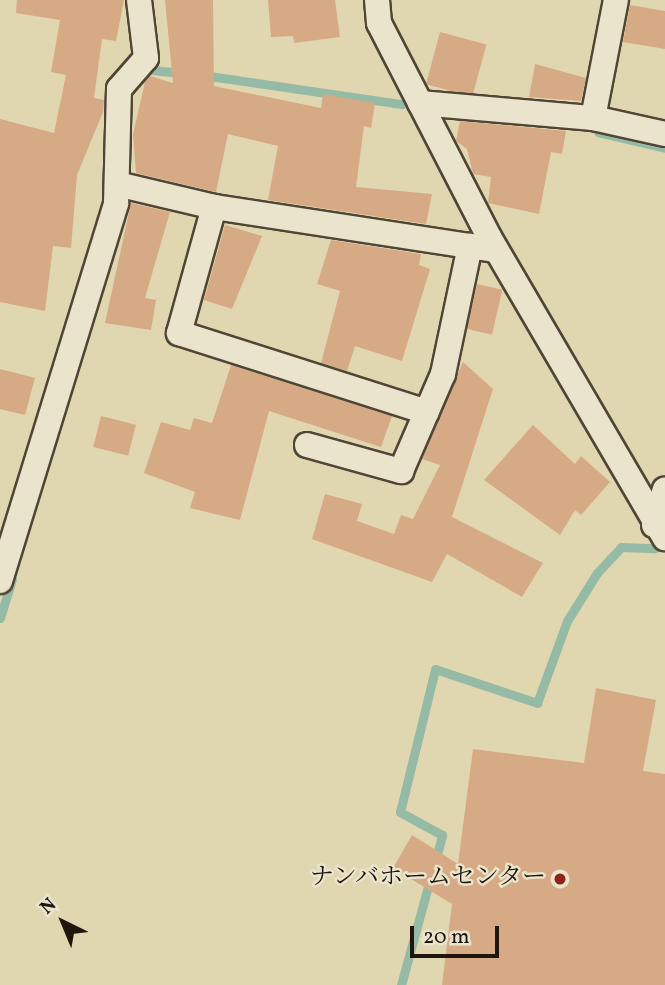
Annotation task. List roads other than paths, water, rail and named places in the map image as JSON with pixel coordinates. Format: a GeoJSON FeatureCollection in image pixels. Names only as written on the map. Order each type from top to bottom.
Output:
{"type":"FeatureCollection","features":[{"type":"Feature","properties":{"kind":"street"},"geometry":{"type":"LineString","coordinates":[[0,581],[122,185],[119,89],[141,62],[139,0]]}},
{"type":"Feature","properties":{"kind":"street"},"geometry":{"type":"LineString","coordinates":[[377,0],[379,23],[496,250],[660,531]]}},
{"type":"Feature","properties":{"kind":"street"},"geometry":{"type":"LineString","coordinates":[[593,118],[616,0]]}},
{"type":"Feature","properties":{"kind":"street"},"geometry":{"type":"LineString","coordinates":[[420,103],[593,118],[665,134]]}},
{"type":"Feature","properties":{"kind":"street"},"geometry":{"type":"LineString","coordinates":[[122,185],[214,207],[496,250]]}},
{"type":"Feature","properties":{"kind":"street"},"geometry":{"type":"LineString","coordinates":[[214,207],[179,333],[427,412]]}},
{"type":"Feature","properties":{"kind":"street"},"geometry":{"type":"LineString","coordinates":[[307,445],[401,471],[443,374],[470,246]]}},
{"type":"Feature","properties":{"kind":"street"},"geometry":{"type":"LineString","coordinates":[[660,531],[665,490]]}},
{"type":"Feature","properties":{"kind":"waterway"},"geometry":{"type":"LineString","coordinates":[[143,69],[181,73]]}},
{"type":"Feature","properties":{"kind":"waterway"},"geometry":{"type":"LineString","coordinates":[[202,75],[402,104]]}},
{"type":"Feature","properties":{"kind":"waterway"},"geometry":{"type":"LineString","coordinates":[[598,132],[665,148]]}},
{"type":"Feature","properties":{"kind":"waterway"},"geometry":{"type":"LineString","coordinates":[[435,862],[442,835],[400,812],[435,669],[537,703],[567,621],[597,573],[621,547],[655,548]]}},
{"type":"Feature","properties":{"kind":"waterway"},"geometry":{"type":"LineString","coordinates":[[0,618],[12,579]]}},
{"type":"Feature","properties":{"kind":"waterway"},"geometry":{"type":"LineString","coordinates":[[401,985],[430,879]]}},
{"type":"Feature","properties":{"kind":"place","name":"ナンバホームセンター"},"geometry":{"type":"Point","coordinates":[560,879]}}]}
